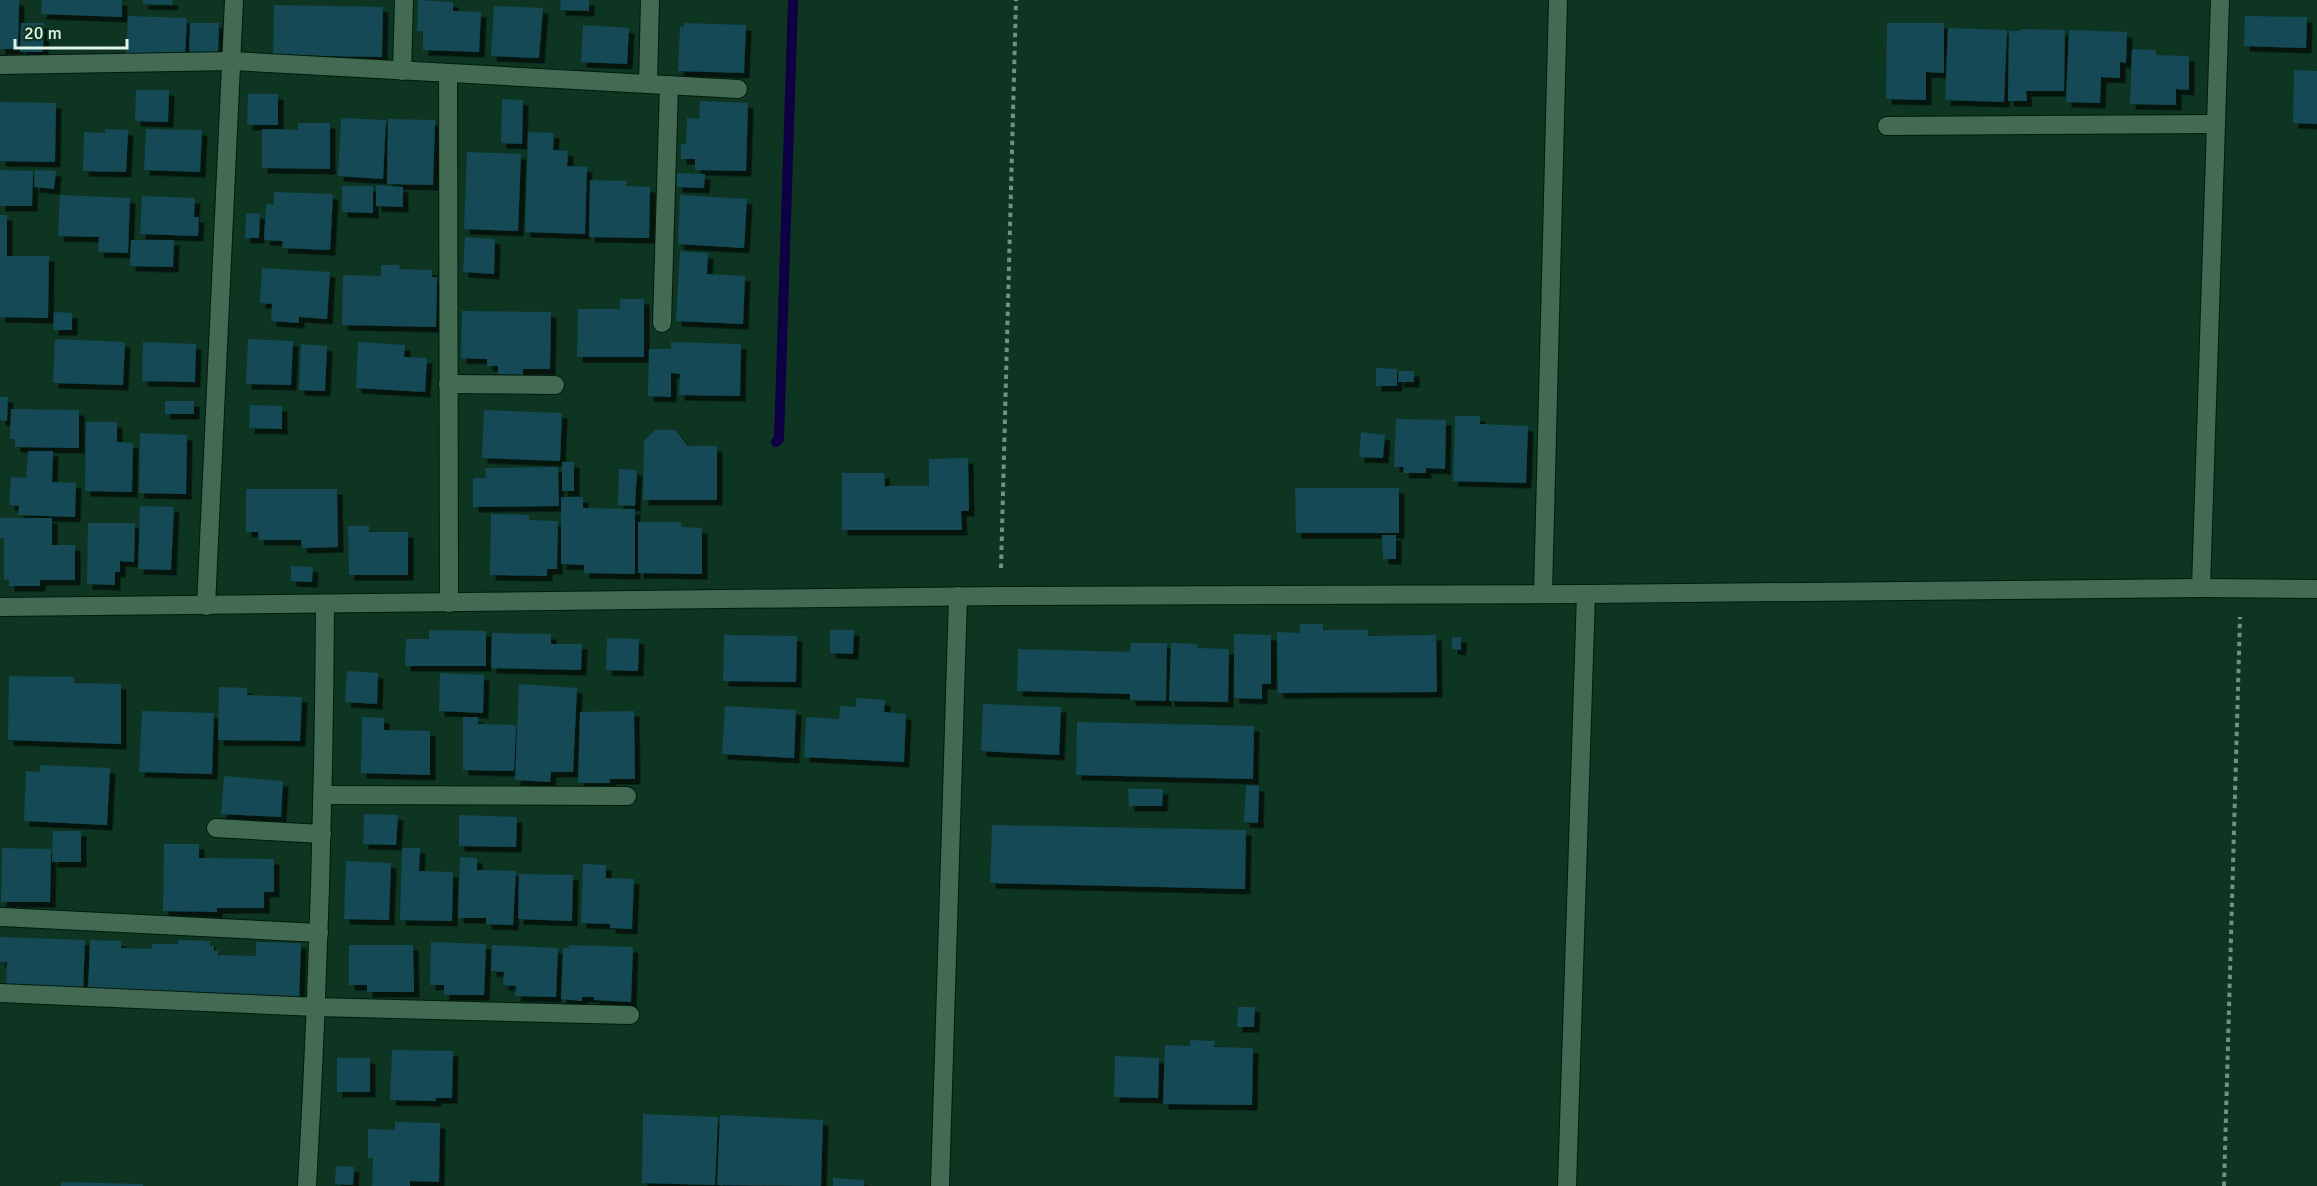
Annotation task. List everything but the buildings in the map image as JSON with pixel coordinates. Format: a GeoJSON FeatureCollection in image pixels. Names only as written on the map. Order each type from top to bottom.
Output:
{"type":"FeatureCollection","features":[{"type":"Feature","properties":{"kind":"street"},"geometry":{"type":"LineString","coordinates":[[206,606],[233,61],[234,0]]}},
{"type":"Feature","properties":{"kind":"street"},"geometry":{"type":"LineString","coordinates":[[402,71],[404,0]]}},
{"type":"Feature","properties":{"kind":"street"},"geometry":{"type":"LineString","coordinates":[[648,84],[650,0]]}},
{"type":"Feature","properties":{"kind":"street"},"geometry":{"type":"LineString","coordinates":[[1543,594],[1558,0]]}},
{"type":"Feature","properties":{"kind":"street"},"geometry":{"type":"LineString","coordinates":[[2201,588],[2220,0]]}},
{"type":"Feature","properties":{"kind":"street"},"geometry":{"type":"LineString","coordinates":[[0,65],[233,61],[738,89]]}},
{"type":"Feature","properties":{"kind":"street"},"geometry":{"type":"LineString","coordinates":[[448,73],[449,603]]}},
{"type":"Feature","properties":{"kind":"street"},"geometry":{"type":"LineString","coordinates":[[662,323],[669,85]]}},
{"type":"Feature","properties":{"kind":"street"},"geometry":{"type":"LineString","coordinates":[[1887,126],[2216,124]]}},
{"type":"Feature","properties":{"kind":"street"},"geometry":{"type":"LineString","coordinates":[[448,384],[555,385]]}},
{"type":"Feature","properties":{"kind":"street"},"geometry":{"type":"LineString","coordinates":[[0,607],[958,596],[2317,589]]}},
{"type":"Feature","properties":{"kind":"street"},"geometry":{"type":"LineString","coordinates":[[1567,1186],[1586,594]]}},
{"type":"Feature","properties":{"kind":"street"},"geometry":{"type":"LineString","coordinates":[[940,1186],[958,596]]}},
{"type":"Feature","properties":{"kind":"street"},"geometry":{"type":"LineString","coordinates":[[307,1186],[317,1007],[324,795],[325,605]]}},
{"type":"Feature","properties":{"kind":"street"},"geometry":{"type":"LineString","coordinates":[[324,795],[627,796]]}},
{"type":"Feature","properties":{"kind":"street"},"geometry":{"type":"LineString","coordinates":[[216,828],[322,834]]}},
{"type":"Feature","properties":{"kind":"street"},"geometry":{"type":"LineString","coordinates":[[2,917],[319,933]]}},
{"type":"Feature","properties":{"kind":"street"},"geometry":{"type":"LineString","coordinates":[[0,993],[317,1007],[630,1016]]}},
{"type":"Feature","properties":{"kind":"path"},"geometry":{"type":"LineString","coordinates":[[1001,596],[1016,0]]}},
{"type":"Feature","properties":{"kind":"path"},"geometry":{"type":"LineString","coordinates":[[2224,1186],[2241,588]]}},
{"type":"Feature","properties":{"kind":"waterway"},"geometry":{"type":"LineString","coordinates":[[776,442],[779,439],[793,0]]}}]}
